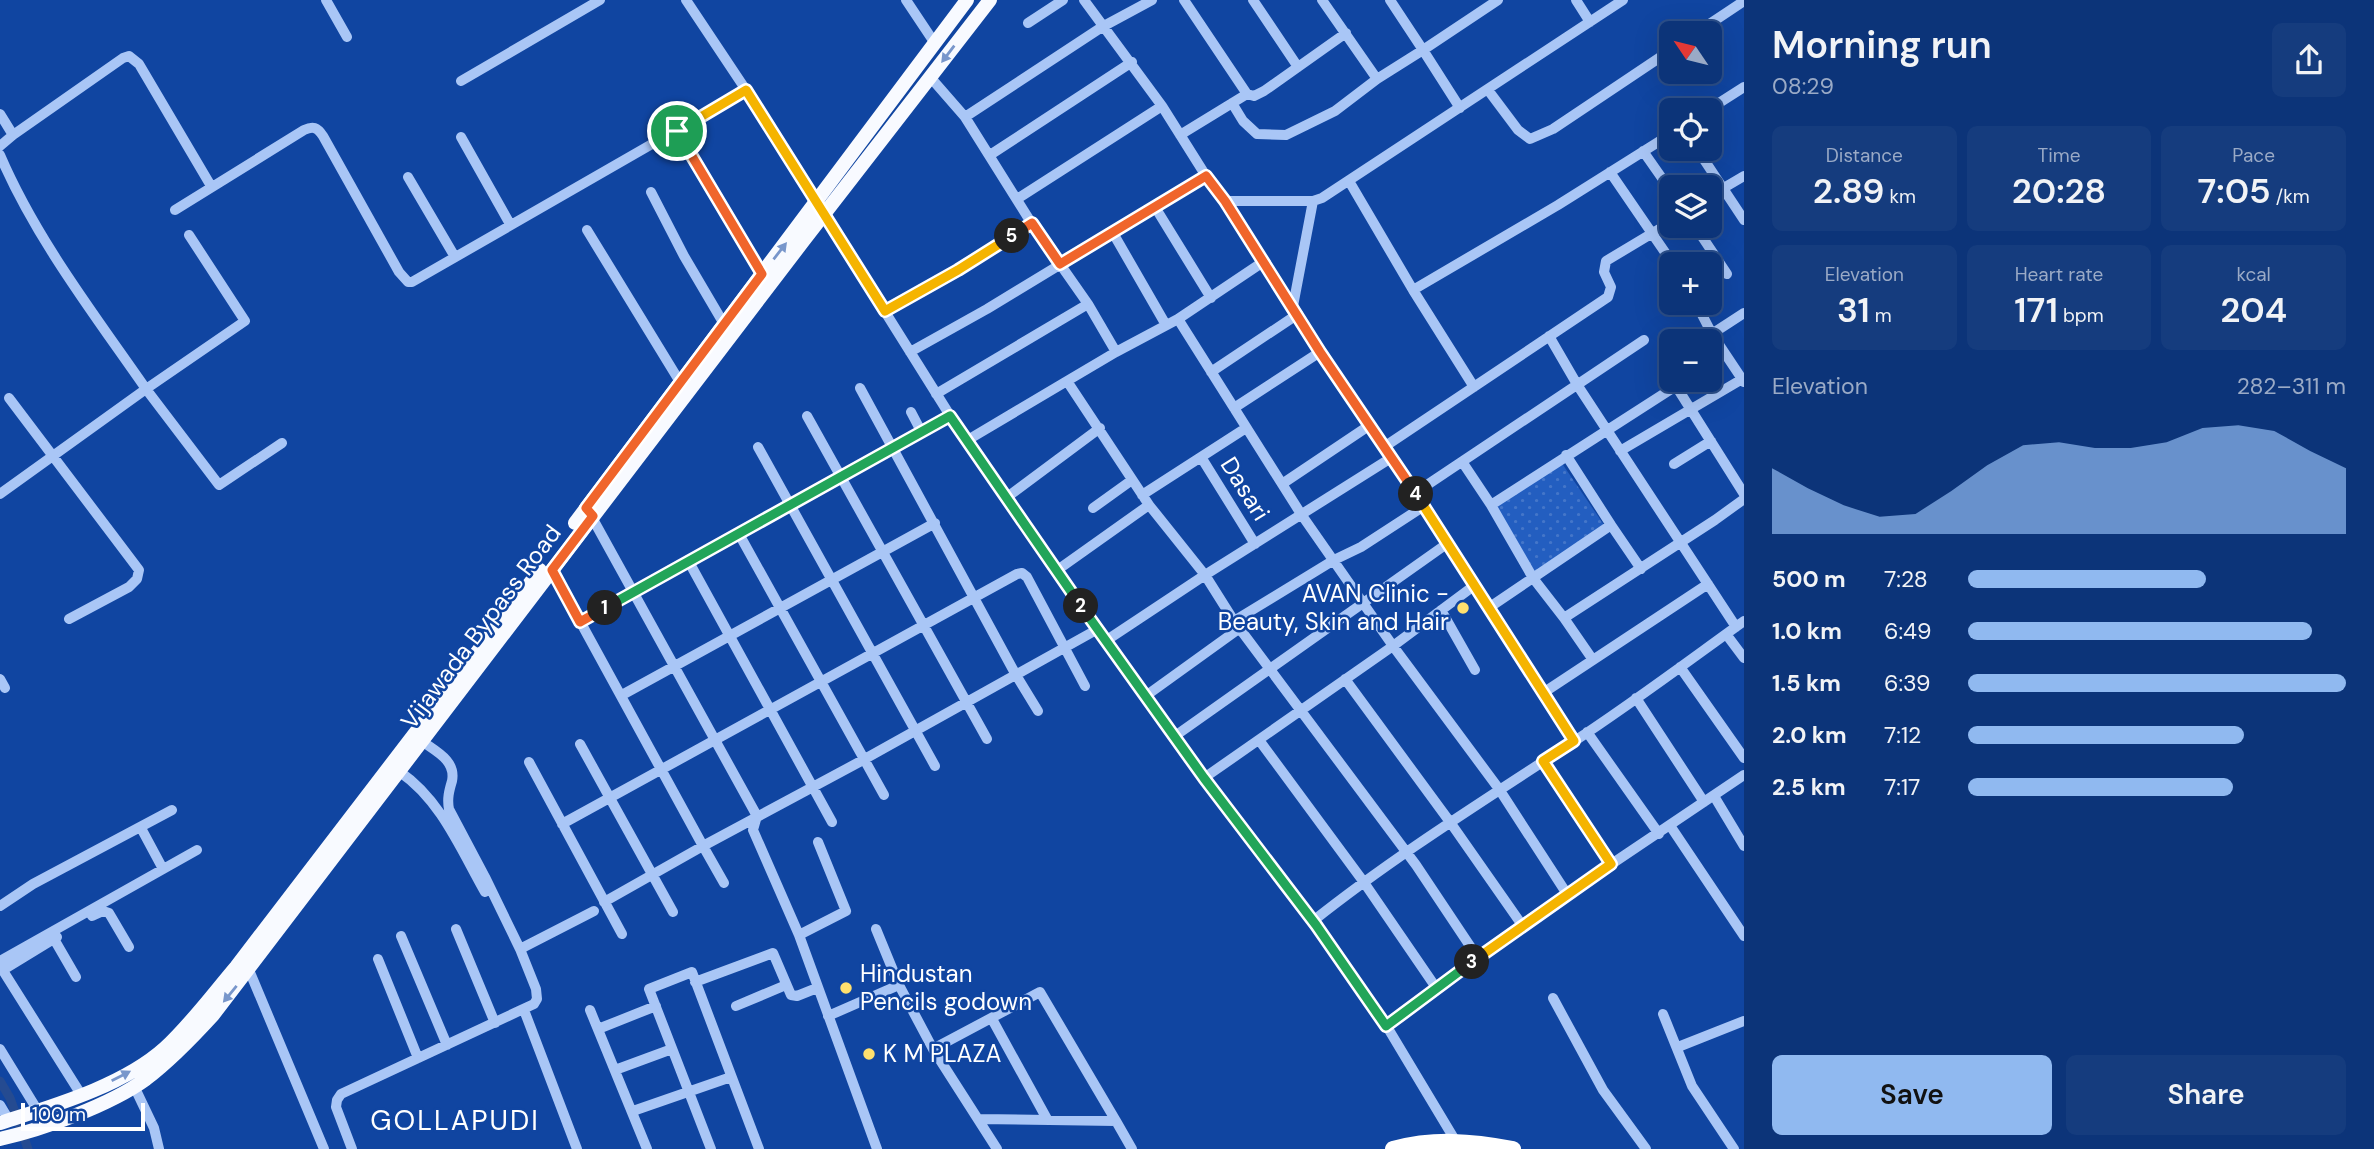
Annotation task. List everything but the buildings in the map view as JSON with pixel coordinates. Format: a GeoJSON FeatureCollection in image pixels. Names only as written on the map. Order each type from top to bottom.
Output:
{"type":"FeatureCollection","features":[{"type":"Feature","properties":{"kind":"highway"},"geometry":{"type":"LineString","coordinates":[[1393,1149],[1411,1144],[1513,1149]]}},
{"type":"Feature","properties":{"kind":"main road","name":"Vijawada Bypass Road"},"geometry":{"type":"LineString","coordinates":[[4,1122],[82,1096],[138,1067],[163,1050],[183,1031],[236,967],[589,512],[820,208],[934,42],[967,0]]}},
{"type":"Feature","properties":{"kind":"main road","name":"Vijawada Bypass Road"},"geometry":{"type":"LineString","coordinates":[[7,1138],[68,1117],[134,1087],[190,1041],[249,970],[552,570],[680,382],[762,274],[931,78],[990,0]]}},
{"type":"Feature","properties":{"kind":"street"},"geometry":{"type":"LineString","coordinates":[[326,0],[348,37]]}},
{"type":"Feature","properties":{"kind":"street"},"geometry":{"type":"LineString","coordinates":[[461,81],[600,0]]}},
{"type":"Feature","properties":{"kind":"street"},"geometry":{"type":"LineString","coordinates":[[686,0],[746,90],[965,441],[1204,778],[1313,920],[1386,1026],[1455,1145]]}},
{"type":"Feature","properties":{"kind":"street"},"geometry":{"type":"LineString","coordinates":[[906,0],[934,42]]}},
{"type":"Feature","properties":{"kind":"street"},"geometry":{"type":"LineString","coordinates":[[1028,23],[1063,0]]}},
{"type":"Feature","properties":{"kind":"street"},"geometry":{"type":"LineString","coordinates":[[965,117],[1102,27],[1152,0]]}},
{"type":"Feature","properties":{"kind":"street"},"geometry":{"type":"LineString","coordinates":[[1184,0],[1247,94],[1254,96],[1346,33]]}},
{"type":"Feature","properties":{"kind":"street"},"geometry":{"type":"LineString","coordinates":[[1253,0],[1298,67]]}},
{"type":"Feature","properties":{"kind":"street"},"geometry":{"type":"LineString","coordinates":[[1322,0],[1377,79]]}},
{"type":"Feature","properties":{"kind":"street"},"geometry":{"type":"LineString","coordinates":[[1390,0],[1460,108]]}},
{"type":"Feature","properties":{"kind":"street"},"geometry":{"type":"LineString","coordinates":[[1232,103],[1243,121],[1257,134],[1286,135],[1335,111],[1377,79],[1498,0]]}},
{"type":"Feature","properties":{"kind":"street"},"geometry":{"type":"LineString","coordinates":[[1576,0],[1590,22]]}},
{"type":"Feature","properties":{"kind":"street"},"geometry":{"type":"LineString","coordinates":[[1225,201],[1313,201],[1322,198],[1623,0]]}},
{"type":"Feature","properties":{"kind":"street"},"geometry":{"type":"LineString","coordinates":[[1714,21],[1744,1]]}},
{"type":"Feature","properties":{"kind":"street"},"geometry":{"type":"LineString","coordinates":[[1090,2],[1102,27],[1132,62],[1225,201],[1320,352],[1490,607],[1574,741]]}},
{"type":"Feature","properties":{"kind":"street"},"geometry":{"type":"LineString","coordinates":[[0,146],[122,58],[130,56],[139,64],[211,186]]}},
{"type":"Feature","properties":{"kind":"street"},"geometry":{"type":"LineString","coordinates":[[1488,90],[1518,130],[1530,139],[1553,129],[1659,58]]}},
{"type":"Feature","properties":{"kind":"street"},"geometry":{"type":"LineString","coordinates":[[990,155],[1132,62]]}},
{"type":"Feature","properties":{"kind":"street"},"geometry":{"type":"LineString","coordinates":[[931,78],[965,117],[1032,223],[1088,304],[1116,352]]}},
{"type":"Feature","properties":{"kind":"street"},"geometry":{"type":"LineString","coordinates":[[1722,101],[1744,86]]}},
{"type":"Feature","properties":{"kind":"street"},"geometry":{"type":"LineString","coordinates":[[175,209],[303,130],[316,128],[403,279],[412,282],[746,90]]}},
{"type":"Feature","properties":{"kind":"street"},"geometry":{"type":"LineString","coordinates":[[1180,135],[1247,94]]}},
{"type":"Feature","properties":{"kind":"street"},"geometry":{"type":"LineString","coordinates":[[1017,199],[1162,106]]}},
{"type":"Feature","properties":{"kind":"street"},"geometry":{"type":"LineString","coordinates":[[0,114],[13,135]]}},
{"type":"Feature","properties":{"kind":"street"},"geometry":{"type":"LineString","coordinates":[[677,131],[762,274]]}},
{"type":"Feature","properties":{"kind":"street"},"geometry":{"type":"LineString","coordinates":[[461,137],[510,224]]}},
{"type":"Feature","properties":{"kind":"street"},"geometry":{"type":"LineString","coordinates":[[1413,290],[1558,205],[1659,141]]}},
{"type":"Feature","properties":{"kind":"street"},"geometry":{"type":"LineString","coordinates":[[1643,151],[1660,175]]}},
{"type":"Feature","properties":{"kind":"street"},"geometry":{"type":"LineString","coordinates":[[0,155],[19,197],[76,288],[219,485],[282,443]]}},
{"type":"Feature","properties":{"kind":"street"},"geometry":{"type":"LineString","coordinates":[[1610,172],[1666,252]]}},
{"type":"Feature","properties":{"kind":"street"},"geometry":{"type":"LineString","coordinates":[[910,352],[1206,176]]}},
{"type":"Feature","properties":{"kind":"street"},"geometry":{"type":"LineString","coordinates":[[1744,176],[1722,188],[1744,219]]}},
{"type":"Feature","properties":{"kind":"street"},"geometry":{"type":"LineString","coordinates":[[408,177],[454,257]]}},
{"type":"Feature","properties":{"kind":"street"},"geometry":{"type":"LineString","coordinates":[[1349,181],[1474,387]]}},
{"type":"Feature","properties":{"kind":"street"},"geometry":{"type":"LineString","coordinates":[[651,192],[684,257],[724,324]]}},
{"type":"Feature","properties":{"kind":"street"},"geometry":{"type":"LineString","coordinates":[[1210,372],[1296,310],[1313,201]]}},
{"type":"Feature","properties":{"kind":"street"},"geometry":{"type":"LineString","coordinates":[[1155,207],[1211,298]]}},
{"type":"Feature","properties":{"kind":"street"},"geometry":{"type":"LineString","coordinates":[[885,311],[958,270],[1032,223]]}},
{"type":"Feature","properties":{"kind":"street"},"geometry":{"type":"LineString","coordinates":[[587,230],[680,382]]}},
{"type":"Feature","properties":{"kind":"street"},"geometry":{"type":"LineString","coordinates":[[1384,447],[1608,297],[1611,287],[1604,272],[1606,261],[1659,230]]}},
{"type":"Feature","properties":{"kind":"street"},"geometry":{"type":"LineString","coordinates":[[1113,233],[1166,325]]}},
{"type":"Feature","properties":{"kind":"street"},"geometry":{"type":"LineString","coordinates":[[0,494],[146,388],[245,321],[189,235]]}},
{"type":"Feature","properties":{"kind":"street"},"geometry":{"type":"LineString","coordinates":[[1703,238],[1727,274]]}},
{"type":"Feature","properties":{"kind":"street"},"geometry":{"type":"LineString","coordinates":[[965,441],[1116,352],[1178,319],[1263,262]]}},
{"type":"Feature","properties":{"kind":"street"},"geometry":{"type":"LineString","coordinates":[[936,394],[1088,304]]}},
{"type":"Feature","properties":{"kind":"street"},"geometry":{"type":"LineString","coordinates":[[1720,329],[1744,313]]}},
{"type":"Feature","properties":{"kind":"street"},"geometry":{"type":"LineString","coordinates":[[1178,319],[1301,514],[1393,646],[1499,789],[1567,894]]}},
{"type":"Feature","properties":{"kind":"street"},"geometry":{"type":"LineString","coordinates":[[1549,336],[1606,430],[1735,628],[1744,658]]}},
{"type":"Feature","properties":{"kind":"street"},"geometry":{"type":"LineString","coordinates":[[1415,493],[1644,340]]}},
{"type":"Feature","properties":{"kind":"street"},"geometry":{"type":"LineString","coordinates":[[1620,451],[1743,380],[1722,349]]}},
{"type":"Feature","properties":{"kind":"street"},"geometry":{"type":"LineString","coordinates":[[1234,408],[1320,352]]}},
{"type":"Feature","properties":{"kind":"street"},"geometry":{"type":"LineString","coordinates":[[1067,381],[1146,500],[1205,575],[1237,624],[1406,852],[1478,958]]}},
{"type":"Feature","properties":{"kind":"street"},"geometry":{"type":"LineString","coordinates":[[1491,505],[1676,386],[1692,410],[1744,496],[1681,543],[1564,618]]}},
{"type":"Feature","properties":{"kind":"street"},"geometry":{"type":"LineString","coordinates":[[860,388],[1038,712]]}},
{"type":"Feature","properties":{"kind":"street"},"geometry":{"type":"LineString","coordinates":[[9,398],[139,570],[137,579],[130,587],[69,619]]}},
{"type":"Feature","properties":{"kind":"street"},"geometry":{"type":"LineString","coordinates":[[911,412],[922,433]]}},
{"type":"Feature","properties":{"kind":"street"},"geometry":{"type":"LineString","coordinates":[[807,416],[987,739]]}},
{"type":"Feature","properties":{"kind":"street"},"geometry":{"type":"LineString","coordinates":[[580,622],[950,416]]}},
{"type":"Feature","properties":{"kind":"street"},"geometry":{"type":"LineString","coordinates":[[1282,484],[1370,425]]}},
{"type":"Feature","properties":{"kind":"street"},"geometry":{"type":"LineString","coordinates":[[1006,498],[1100,428]]}},
{"type":"Feature","properties":{"kind":"street"},"geometry":{"type":"LineString","coordinates":[[1056,571],[1201,457],[1246,428]]}},
{"type":"Feature","properties":{"kind":"street"},"geometry":{"type":"LineString","coordinates":[[1674,464],[1711,441]]}},
{"type":"Feature","properties":{"kind":"street"},"geometry":{"type":"LineString","coordinates":[[758,447],[936,766]]}},
{"type":"Feature","properties":{"kind":"street"},"geometry":{"type":"LineString","coordinates":[[1566,455],[1640,569]]}},
{"type":"Feature","properties":{"kind":"street","name":"Dasari"},"geometry":{"type":"LineString","coordinates":[[1201,457],[1255,544]]}},
{"type":"Feature","properties":{"kind":"street"},"geometry":{"type":"LineString","coordinates":[[1107,640],[1391,458]]}},
{"type":"Feature","properties":{"kind":"street"},"geometry":{"type":"LineString","coordinates":[[1463,463],[1533,578],[1593,660]]}},
{"type":"Feature","properties":{"kind":"street"},"geometry":{"type":"LineString","coordinates":[[1093,508],[1132,480]]}},
{"type":"Feature","properties":{"kind":"street"},"geometry":{"type":"LineString","coordinates":[[1146,695],[1237,624],[1334,560],[1361,547],[1424,506]]}},
{"type":"Feature","properties":{"kind":"street"},"geometry":{"type":"LineString","coordinates":[[589,512],[757,817],[754,830],[799,935],[877,1149]]}},
{"type":"Feature","properties":{"kind":"street"},"geometry":{"type":"LineString","coordinates":[[622,695],[935,523]]}},
{"type":"Feature","properties":{"kind":"street"},"geometry":{"type":"LineString","coordinates":[[1490,607],[1611,525]]}},
{"type":"Feature","properties":{"kind":"street"},"geometry":{"type":"LineString","coordinates":[[739,534],[884,795]]}},
{"type":"Feature","properties":{"kind":"street"},"geometry":{"type":"LineString","coordinates":[[1175,736],[1448,543]]}},
{"type":"Feature","properties":{"kind":"street"},"geometry":{"type":"LineString","coordinates":[[689,562],[832,822]]}},
{"type":"Feature","properties":{"kind":"street"},"geometry":{"type":"LineString","coordinates":[[552,570],[724,883]]}},
{"type":"Feature","properties":{"kind":"street"},"geometry":{"type":"LineString","coordinates":[[562,824],[1017,574],[1022,573],[1032,586],[1085,686]]}},
{"type":"Feature","properties":{"kind":"street"},"geometry":{"type":"LineString","coordinates":[[1543,693],[1708,584]]}},
{"type":"Feature","properties":{"kind":"street"},"geometry":{"type":"LineString","coordinates":[[1204,778],[1475,586]]}},
{"type":"Feature","properties":{"kind":"street"},"geometry":{"type":"LineString","coordinates":[[1441,610],[1475,670]]}},
{"type":"Feature","properties":{"kind":"street"},"geometry":{"type":"LineString","coordinates":[[1313,920],[1363,881],[1574,741],[1735,628]]}},
{"type":"Feature","properties":{"kind":"street"},"geometry":{"type":"LineString","coordinates":[[604,902],[1098,629]]}},
{"type":"Feature","properties":{"kind":"street"},"geometry":{"type":"LineString","coordinates":[[1680,667],[1744,758]]}},
{"type":"Feature","properties":{"kind":"street"},"geometry":{"type":"LineString","coordinates":[[1345,679],[1522,925]]}},
{"type":"Feature","properties":{"kind":"street"},"geometry":{"type":"LineString","coordinates":[[1636,698],[1744,846]]}},
{"type":"Feature","properties":{"kind":"street"},"geometry":{"type":"LineString","coordinates":[[1587,732],[1659,834]]}},
{"type":"Feature","properties":{"kind":"street"},"geometry":{"type":"LineString","coordinates":[[1259,740],[1363,881],[1437,989]]}},
{"type":"Feature","properties":{"kind":"street"},"geometry":{"type":"LineString","coordinates":[[352,1149],[338,1115],[337,1100],[341,1094],[524,1010],[534,1004],[537,994],[520,949],[449,809],[448,799],[454,772],[451,765],[423,741]]}},
{"type":"Feature","properties":{"kind":"street"},"geometry":{"type":"LineString","coordinates":[[580,744],[673,912]]}},
{"type":"Feature","properties":{"kind":"street"},"geometry":{"type":"LineString","coordinates":[[1543,761],[1611,864]]}},
{"type":"Feature","properties":{"kind":"street"},"geometry":{"type":"LineString","coordinates":[[529,762],[622,934]]}},
{"type":"Feature","properties":{"kind":"street"},"geometry":{"type":"LineString","coordinates":[[400,772],[413,781],[436,806],[485,892]]}},
{"type":"Feature","properties":{"kind":"street"},"geometry":{"type":"LineString","coordinates":[[1386,1026],[1522,925],[1671,827],[1744,775]]}},
{"type":"Feature","properties":{"kind":"street"},"geometry":{"type":"LineString","coordinates":[[0,906],[33,884],[172,810]]}},
{"type":"Feature","properties":{"kind":"street"},"geometry":{"type":"LineString","coordinates":[[1671,827],[1744,936]]}},
{"type":"Feature","properties":{"kind":"street"},"geometry":{"type":"LineString","coordinates":[[141,828],[163,869]]}},
{"type":"Feature","properties":{"kind":"street"},"geometry":{"type":"LineString","coordinates":[[799,935],[846,911],[818,842]]}},
{"type":"Feature","properties":{"kind":"street"},"geometry":{"type":"LineString","coordinates":[[1,965],[197,850]]}},
{"type":"Feature","properties":{"kind":"street"},"geometry":{"type":"LineString","coordinates":[[1,965],[103,911],[109,913],[129,947]]}},
{"type":"Feature","properties":{"kind":"street"},"geometry":{"type":"LineString","coordinates":[[520,949],[594,911]]}},
{"type":"Feature","properties":{"kind":"street"},"geometry":{"type":"LineString","coordinates":[[456,929],[495,1023]]}},
{"type":"Feature","properties":{"kind":"street"},"geometry":{"type":"LineString","coordinates":[[876,929],[899,985],[933,1049],[997,1149]]}},
{"type":"Feature","properties":{"kind":"street"},"geometry":{"type":"LineString","coordinates":[[401,936],[447,1045]]}},
{"type":"Feature","properties":{"kind":"street"},"geometry":{"type":"LineString","coordinates":[[54,939],[76,978]]}},
{"type":"Feature","properties":{"kind":"street"},"geometry":{"type":"LineString","coordinates":[[695,982],[773,953],[789,992],[794,996],[817,988]]}},
{"type":"Feature","properties":{"kind":"street"},"geometry":{"type":"LineString","coordinates":[[378,959],[418,1058]]}},
{"type":"Feature","properties":{"kind":"street"},"geometry":{"type":"LineString","coordinates":[[1,965],[82,1096]]}},
{"type":"Feature","properties":{"kind":"street"},"geometry":{"type":"LineString","coordinates":[[249,970],[324,1149]]}},
{"type":"Feature","properties":{"kind":"street"},"geometry":{"type":"LineString","coordinates":[[711,1149],[649,989],[691,972],[758,1149]]}},
{"type":"Feature","properties":{"kind":"street"},"geometry":{"type":"LineString","coordinates":[[736,1006],[786,985]]}},
{"type":"Feature","properties":{"kind":"street"},"geometry":{"type":"LineString","coordinates":[[828,1016],[899,985]]}},
{"type":"Feature","properties":{"kind":"street"},"geometry":{"type":"LineString","coordinates":[[933,1049],[1040,992],[1132,1149]]}},
{"type":"Feature","properties":{"kind":"street"},"geometry":{"type":"LineString","coordinates":[[1553,998],[1603,1090],[1646,1149]]}},
{"type":"Feature","properties":{"kind":"street"},"geometry":{"type":"LineString","coordinates":[[598,1029],[656,1006]]}},
{"type":"Feature","properties":{"kind":"street"},"geometry":{"type":"LineString","coordinates":[[524,1010],[577,1149]]}},
{"type":"Feature","properties":{"kind":"street"},"geometry":{"type":"LineString","coordinates":[[590,1010],[647,1149]]}},
{"type":"Feature","properties":{"kind":"street"},"geometry":{"type":"LineString","coordinates":[[1663,1014],[1692,1086],[1734,1149]]}},
{"type":"Feature","properties":{"kind":"street"},"geometry":{"type":"LineString","coordinates":[[992,1019],[1047,1119]]}},
{"type":"Feature","properties":{"kind":"street"},"geometry":{"type":"LineString","coordinates":[[1678,1047],[1744,1021]]}},
{"type":"Feature","properties":{"kind":"street"},"geometry":{"type":"LineString","coordinates":[[0,1049],[37,1111]]}},
{"type":"Feature","properties":{"kind":"street"},"geometry":{"type":"LineString","coordinates":[[615,1070],[673,1049]]}},
{"type":"Feature","properties":{"kind":"street"},"geometry":{"type":"LineString","coordinates":[[632,1111],[731,1077]]}},
{"type":"Feature","properties":{"kind":"street"},"geometry":{"type":"LineString","coordinates":[[134,1087],[154,1128],[159,1149]]}},
{"type":"Feature","properties":{"kind":"street"},"geometry":{"type":"LineString","coordinates":[[0,1105],[4,1122]]}},
{"type":"Feature","properties":{"kind":"street"},"geometry":{"type":"LineString","coordinates":[[978,1119],[1116,1121]]}},
{"type":"Feature","properties":{"kind":"shaded area"},"geometry":{"type":"Polygon","coordinates":[[[1561,462],[1604,525],[1534,572],[1495,505],[1561,462]]]}},
{"type":"Feature","properties":{"kind":"waterway"},"geometry":{"type":"LineString","coordinates":[[0,1081],[10,1098],[28,1149]]}},
{"type":"Feature","properties":{"kind":"place","name":"AVAN Clinic - Beauty, Skin and Hair"},"geometry":{"type":"Point","coordinates":[1463,608]}},
{"type":"Feature","properties":{"kind":"place","name":"Hindustan Pencils godown"},"geometry":{"type":"Point","coordinates":[846,988]}},
{"type":"Feature","properties":{"kind":"place","name":"K M PLAZA"},"geometry":{"type":"Point","coordinates":[869,1054]}},
{"type":"Feature","properties":{"kind":"district","name":"GOLLAPUDI"},"geometry":{"type":"Point","coordinates":[455,1120]}},
{"type":"Feature","properties":{"kind":"route"},"geometry":{"type":"LineString","coordinates":[[746,90],[885,311],[958,270],[1032,223],[1060,264],[1206,176],[1225,201],[1320,352],[1490,607],[1574,741],[1543,761],[1611,864],[1522,925],[1386,1026],[1316,925],[1204,778],[1056,571],[950,416],[580,622],[552,570],[593,516],[586,508],[762,274],[677,131],[746,90]]}}]}
